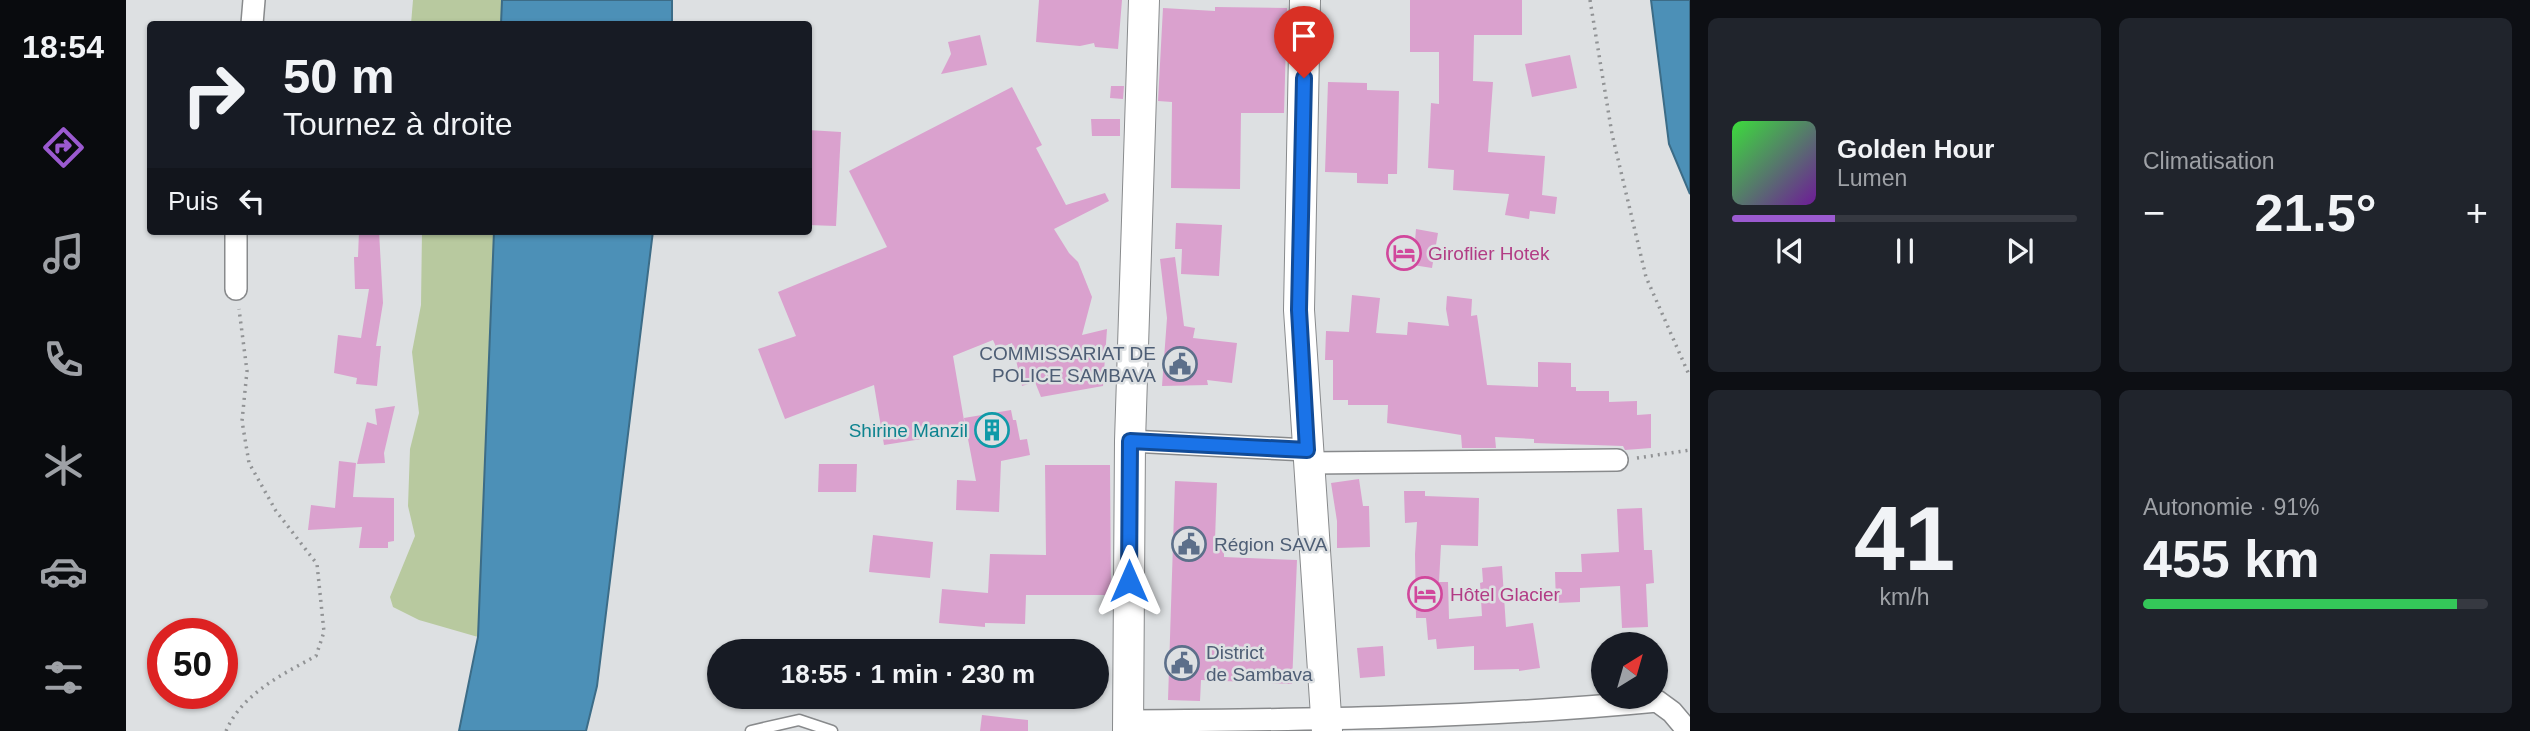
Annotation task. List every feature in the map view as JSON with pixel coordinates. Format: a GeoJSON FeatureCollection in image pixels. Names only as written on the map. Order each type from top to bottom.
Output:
{"type":"FeatureCollection","features":[{"type":"Feature","properties":{"kind":"main road"},"geometry":{"type":"LineString","coordinates":[[1128,726],[1130,441],[1143,0]]}},
{"type":"Feature","properties":{"kind":"main road"},"geometry":{"type":"LineString","coordinates":[[1305,0],[1299,310],[1326,726]]}},
{"type":"Feature","properties":{"kind":"street"},"geometry":{"type":"LineString","coordinates":[[252,21],[254,0]]}},
{"type":"Feature","properties":{"kind":"street"},"geometry":{"type":"LineString","coordinates":[[236,235],[236,289]]}},
{"type":"Feature","properties":{"kind":"street"},"geometry":{"type":"LineString","coordinates":[[1130,441],[1308,457],[1617,460]]}},
{"type":"Feature","properties":{"kind":"street"},"geometry":{"type":"LineString","coordinates":[[1128,726],[1326,726],[1532,721],[1561,710],[1657,701],[1672,712],[1688,731]]}},
{"type":"Feature","properties":{"kind":"lane"},"geometry":{"type":"LineString","coordinates":[[751,731],[799,720],[832,731]]}},
{"type":"Feature","properties":{"kind":"path"},"geometry":{"type":"LineString","coordinates":[[1590,0],[1612,134],[1646,277],[1690,377]]}},
{"type":"Feature","properties":{"kind":"path"},"geometry":{"type":"LineString","coordinates":[[226,731],[234,712],[273,679],[316,656],[324,632],[317,564],[276,511],[249,463],[242,421],[247,371],[236,289]]}},
{"type":"Feature","properties":{"kind":"path"},"geometry":{"type":"LineString","coordinates":[[1617,460],[1690,450]]}},
{"type":"Feature","properties":{"kind":"green space"},"geometry":{"type":"Polygon","coordinates":[[[413,0],[502,0],[501,21],[411,21],[413,0]]]}},
{"type":"Feature","properties":{"kind":"green space"},"geometry":{"type":"Polygon","coordinates":[[[422,235],[494,235],[478,637],[419,620],[393,607],[390,597],[415,536],[408,506],[410,449],[419,413],[412,352],[421,305],[422,235]]]}},
{"type":"Feature","properties":{"kind":"water"},"geometry":{"type":"Polygon","coordinates":[[[502,0],[672,0],[672,21],[501,21],[502,0]]]}},
{"type":"Feature","properties":{"kind":"water"},"geometry":{"type":"Polygon","coordinates":[[[1651,0],[1690,0],[1690,194],[1669,144],[1651,0]]]}},
{"type":"Feature","properties":{"kind":"water"},"geometry":{"type":"Polygon","coordinates":[[[494,235],[653,235],[597,686],[586,731],[459,731],[478,637],[494,235]]]}},
{"type":"Feature","properties":{"kind":"building"},"geometry":{"type":"Polygon","coordinates":[[[1039,0],[1122,0],[1118,49],[1095,47],[1094,43],[1080,46],[1036,42],[1039,0]]]}},
{"type":"Feature","properties":{"kind":"building"},"geometry":{"type":"Polygon","coordinates":[[[1410,0],[1522,0],[1522,35],[1474,35],[1473,81],[1493,82],[1488,152],[1545,156],[1542,195],[1557,197],[1555,214],[1530,211],[1529,219],[1505,215],[1509,194],[1453,190],[1454,170],[1428,168],[1431,103],[1439,104],[1439,52],[1410,52],[1410,0]]]}},
{"type":"Feature","properties":{"kind":"building"},"geometry":{"type":"Polygon","coordinates":[[[1215,7],[1287,8],[1284,113],[1241,113],[1240,189],[1171,188],[1172,102],[1158,101],[1163,8],[1215,11],[1215,7]]]}},
{"type":"Feature","properties":{"kind":"building"},"geometry":{"type":"Polygon","coordinates":[[[980,35],[987,65],[941,74],[951,54],[948,42],[980,35]]]}},
{"type":"Feature","properties":{"kind":"building"},"geometry":{"type":"Polygon","coordinates":[[[1570,55],[1577,88],[1532,97],[1525,64],[1570,55]]]}},
{"type":"Feature","properties":{"kind":"building"},"geometry":{"type":"Polygon","coordinates":[[[1328,82],[1367,83],[1367,90],[1399,91],[1397,174],[1388,174],[1388,184],[1357,183],[1357,173],[1325,172],[1328,82]]]}},
{"type":"Feature","properties":{"kind":"building"},"geometry":{"type":"Polygon","coordinates":[[[1111,86],[1124,86],[1123,99],[1110,98],[1111,86]]]}},
{"type":"Feature","properties":{"kind":"building"},"geometry":{"type":"Polygon","coordinates":[[[1012,87],[1042,145],[1036,148],[1066,205],[1105,193],[1109,201],[1054,229],[1078,262],[1092,297],[1082,335],[1107,329],[1103,386],[1041,397],[1035,382],[1022,386],[1012,343],[997,349],[993,340],[953,356],[966,432],[884,445],[874,385],[785,419],[758,349],[796,336],[778,292],[887,247],[849,171],[1012,87]]]}},
{"type":"Feature","properties":{"kind":"building"},"geometry":{"type":"Polygon","coordinates":[[[1091,119],[1120,119],[1120,136],[1092,136],[1091,119]]]}},
{"type":"Feature","properties":{"kind":"building"},"geometry":{"type":"Polygon","coordinates":[[[812,130],[841,132],[836,226],[812,225],[812,130]]]}},
{"type":"Feature","properties":{"kind":"building"},"geometry":{"type":"Polygon","coordinates":[[[1176,223],[1222,225],[1219,276],[1181,274],[1182,249],[1175,249],[1176,223]]]}},
{"type":"Feature","properties":{"kind":"building"},"geometry":{"type":"Polygon","coordinates":[[[1416,229],[1438,233],[1432,268],[1413,265],[1416,229]]]}},
{"type":"Feature","properties":{"kind":"building"},"geometry":{"type":"Polygon","coordinates":[[[359,235],[379,235],[383,303],[376,346],[381,346],[377,386],[356,384],[357,378],[334,373],[338,335],[361,338],[369,289],[355,289],[354,257],[358,257],[359,235]]]}},
{"type":"Feature","properties":{"kind":"building"},"geometry":{"type":"Polygon","coordinates":[[[1175,257],[1184,326],[1195,328],[1193,338],[1237,343],[1232,383],[1207,380],[1208,385],[1162,386],[1167,318],[1160,259],[1175,257]]]}},
{"type":"Feature","properties":{"kind":"building"},"geometry":{"type":"Polygon","coordinates":[[[1352,295],[1380,298],[1376,333],[1407,335],[1408,322],[1449,326],[1447,296],[1472,299],[1471,316],[1477,315],[1487,385],[1538,387],[1538,362],[1571,363],[1571,387],[1576,387],[1576,391],[1609,391],[1609,402],[1637,401],[1637,415],[1651,414],[1651,448],[1625,450],[1623,446],[1534,443],[1534,439],[1495,437],[1496,448],[1462,448],[1461,435],[1387,423],[1388,405],[1348,405],[1348,400],[1333,400],[1333,360],[1325,360],[1326,331],[1349,332],[1352,295]]]}},
{"type":"Feature","properties":{"kind":"building"},"geometry":{"type":"Polygon","coordinates":[[[395,406],[384,453],[385,463],[357,464],[367,422],[377,425],[375,409],[395,406]]]}},
{"type":"Feature","properties":{"kind":"building"},"geometry":{"type":"Polygon","coordinates":[[[1011,410],[1020,440],[1027,439],[1030,455],[1001,461],[999,512],[956,510],[957,480],[976,481],[964,418],[1011,410]]]}},
{"type":"Feature","properties":{"kind":"building"},"geometry":{"type":"Polygon","coordinates":[[[339,461],[356,463],[353,497],[394,498],[394,541],[388,542],[388,548],[359,548],[362,527],[308,530],[311,505],[335,508],[339,461]]]}},
{"type":"Feature","properties":{"kind":"building"},"geometry":{"type":"Polygon","coordinates":[[[819,464],[857,464],[856,492],[818,492],[819,464]]]}},
{"type":"Feature","properties":{"kind":"building"},"geometry":{"type":"Polygon","coordinates":[[[1045,465],[1110,465],[1111,595],[1026,595],[1025,624],[985,623],[985,627],[939,623],[942,589],[988,593],[990,554],[1046,555],[1045,465]]]}},
{"type":"Feature","properties":{"kind":"building"},"geometry":{"type":"Polygon","coordinates":[[[1359,479],[1363,506],[1369,506],[1370,547],[1337,548],[1337,521],[1331,483],[1359,479]]]}},
{"type":"Feature","properties":{"kind":"building"},"geometry":{"type":"Polygon","coordinates":[[[1175,481],[1217,483],[1215,540],[1224,540],[1224,557],[1297,560],[1292,684],[1201,680],[1200,701],[1168,700],[1175,481]]]}},
{"type":"Feature","properties":{"kind":"building"},"geometry":{"type":"Polygon","coordinates":[[[1404,491],[1425,491],[1425,496],[1479,498],[1478,546],[1441,545],[1439,582],[1448,582],[1449,619],[1482,616],[1482,568],[1502,566],[1506,627],[1533,623],[1540,668],[1519,671],[1474,670],[1474,646],[1437,649],[1436,639],[1428,640],[1426,618],[1416,618],[1417,522],[1405,523],[1404,491]]]}},
{"type":"Feature","properties":{"kind":"building"},"geometry":{"type":"Polygon","coordinates":[[[1642,508],[1644,550],[1652,550],[1654,583],[1646,584],[1648,627],[1622,628],[1620,586],[1580,588],[1580,602],[1556,603],[1555,572],[1582,572],[1581,554],[1619,552],[1617,509],[1642,508]]]}},
{"type":"Feature","properties":{"kind":"building"},"geometry":{"type":"Polygon","coordinates":[[[873,535],[933,542],[930,578],[869,572],[873,535]]]}},
{"type":"Feature","properties":{"kind":"building"},"geometry":{"type":"Polygon","coordinates":[[[1383,646],[1385,676],[1360,678],[1357,648],[1383,646]]]}},
{"type":"Feature","properties":{"kind":"building"},"geometry":{"type":"Polygon","coordinates":[[[982,715],[1028,720],[1028,731],[980,731],[982,715]]]}},
{"type":"Feature","properties":{"kind":"place","name":"Giroflier Hotek"},"geometry":{"type":"Point","coordinates":[1404,253]}},
{"type":"Feature","properties":{"kind":"place","name":"COMMISSARIAT DE POLICE SAMBAVA"},"geometry":{"type":"Point","coordinates":[1180,364]}},
{"type":"Feature","properties":{"kind":"place","name":"Shirine Manzil"},"geometry":{"type":"Point","coordinates":[992,430]}},
{"type":"Feature","properties":{"kind":"place","name":"Région SAVA"},"geometry":{"type":"Point","coordinates":[1189,544]}},
{"type":"Feature","properties":{"kind":"place","name":"Hôtel Glacier"},"geometry":{"type":"Point","coordinates":[1425,594]}},
{"type":"Feature","properties":{"kind":"place","name":"District de Sambava"},"geometry":{"type":"Point","coordinates":[1182,663]}},
{"type":"Feature","properties":{"kind":"route"},"geometry":{"type":"LineString","coordinates":[[1129,581],[1130,441],[1307,450],[1299,310],[1304,78]]}}]}
